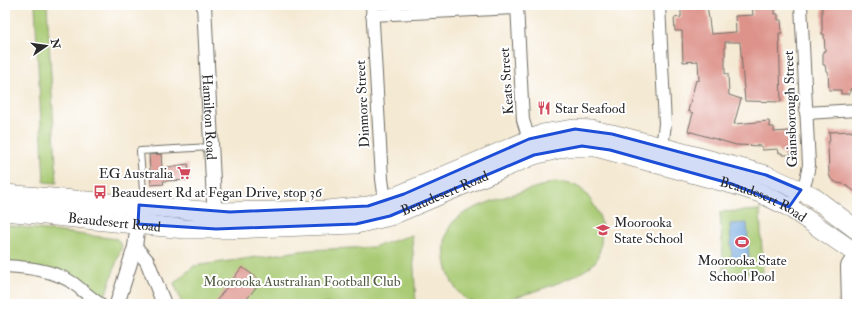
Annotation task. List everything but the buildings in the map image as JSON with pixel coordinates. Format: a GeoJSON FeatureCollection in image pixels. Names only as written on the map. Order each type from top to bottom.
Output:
{"type":"FeatureCollection","features":[{"type":"Feature","properties":{"kind":"highway","name":"Beaudesert Road"},"geometry":{"type":"LineString","coordinates":[[5,194],[141,198],[215,221],[331,226],[375,221],[410,208],[531,147],[560,130],[575,129],[592,130],[766,175],[801,190],[857,230]]}},
{"type":"Feature","properties":{"kind":"highway","name":"Beaudesert Road"},"geometry":{"type":"LineString","coordinates":[[5,211],[138,224],[215,221],[368,206],[531,147],[582,146],[603,148],[760,193],[789,207],[856,254]]}},
{"type":"Feature","properties":{"kind":"street","name":"Hamilton Road"},"geometry":{"type":"LineString","coordinates":[[204,5],[215,221]]}},
{"type":"Feature","properties":{"kind":"street"},"geometry":{"type":"LineString","coordinates":[[659,5],[665,124],[662,147]]}},
{"type":"Feature","properties":{"kind":"street","name":"Gainsborough Street"},"geometry":{"type":"LineString","coordinates":[[789,207],[806,180],[809,165],[801,5]]}},
{"type":"Feature","properties":{"kind":"street"},"geometry":{"type":"LineString","coordinates":[[372,10],[517,7]]}},
{"type":"Feature","properties":{"kind":"street","name":"Keats Street"},"geometry":{"type":"LineString","coordinates":[[517,7],[522,107],[524,125],[531,147]]}},
{"type":"Feature","properties":{"kind":"street","name":"Dinmore Street"},"geometry":{"type":"LineString","coordinates":[[372,10],[382,185],[385,201]]}},
{"type":"Feature","properties":{"kind":"street"},"geometry":{"type":"LineString","coordinates":[[806,113],[857,110]]}},
{"type":"Feature","properties":{"kind":"street"},"geometry":{"type":"LineString","coordinates":[[117,304],[135,247],[141,198]]}},
{"type":"Feature","properties":{"kind":"street"},"geometry":{"type":"LineString","coordinates":[[135,247],[147,262],[164,304]]}},
{"type":"Feature","properties":{"kind":"street"},"geometry":{"type":"LineString","coordinates":[[848,304],[847,266],[856,254]]}},
{"type":"Feature","properties":{"kind":"street"},"geometry":{"type":"LineString","coordinates":[[5,266],[31,268],[53,273],[72,283],[100,304]]}},
{"type":"Feature","properties":{"kind":"lane"},"geometry":{"type":"LineString","coordinates":[[141,198],[140,152],[211,147]]}},
{"type":"Feature","properties":{"kind":"highlighted area"},"geometry":{"type":"Polygon","coordinates":[[[575,129],[612,134],[766,175],[801,190],[789,207],[732,184],[610,150],[582,146],[534,155],[390,216],[356,224],[216,229],[138,224],[139,205],[230,212],[368,206],[404,194],[529,139],[575,129]]]}},
{"type":"Feature","properties":{"kind":"green space"},"geometry":{"type":"Polygon","coordinates":[[[35,5],[47,5],[57,183],[44,182],[35,5]]]}},
{"type":"Feature","properties":{"kind":"green space"},"geometry":{"type":"Polygon","coordinates":[[[554,182],[571,184],[583,190],[597,211],[601,222],[602,234],[599,253],[595,262],[577,275],[564,281],[508,299],[486,304],[473,302],[466,299],[453,284],[448,273],[446,262],[445,240],[448,230],[453,222],[461,215],[472,209],[516,193],[554,182]]]}},
{"type":"Feature","properties":{"kind":"green space","name":"Moorooka State School Pool"},"geometry":{"type":"Polygon","coordinates":[[[760,210],[763,272],[724,274],[720,212],[760,210]]]}},
{"type":"Feature","properties":{"kind":"green space"},"geometry":{"type":"Polygon","coordinates":[[[5,225],[117,239],[122,245],[106,294],[101,296],[5,262],[5,225]]]}},
{"type":"Feature","properties":{"kind":"green space","name":"Moorooka Australian Football Club"},"geometry":{"type":"Polygon","coordinates":[[[412,235],[416,304],[182,304],[174,283],[194,266],[307,250],[373,247],[412,235]]]}},
{"type":"Feature","properties":{"kind":"water"},"geometry":{"type":"Polygon","coordinates":[[[747,223],[749,260],[732,261],[730,224],[747,223]]]}},
{"type":"Feature","properties":{"kind":"place","name":"Star Seafood"},"geometry":{"type":"Point","coordinates":[544,108]}},
{"type":"Feature","properties":{"kind":"place","name":"EG Australia"},"geometry":{"type":"Point","coordinates":[184,173]}},
{"type":"Feature","properties":{"kind":"place","name":"Beaudesert Rd at Fegan Drive, stop 36"},"geometry":{"type":"Point","coordinates":[100,192]}},
{"type":"Feature","properties":{"kind":"place","name":"Moorooka State School"},"geometry":{"type":"Point","coordinates":[603,230]}},
{"type":"Feature","properties":{"kind":"place","name":"Moorooka State School Pool"},"geometry":{"type":"Point","coordinates":[742,242]}}]}
